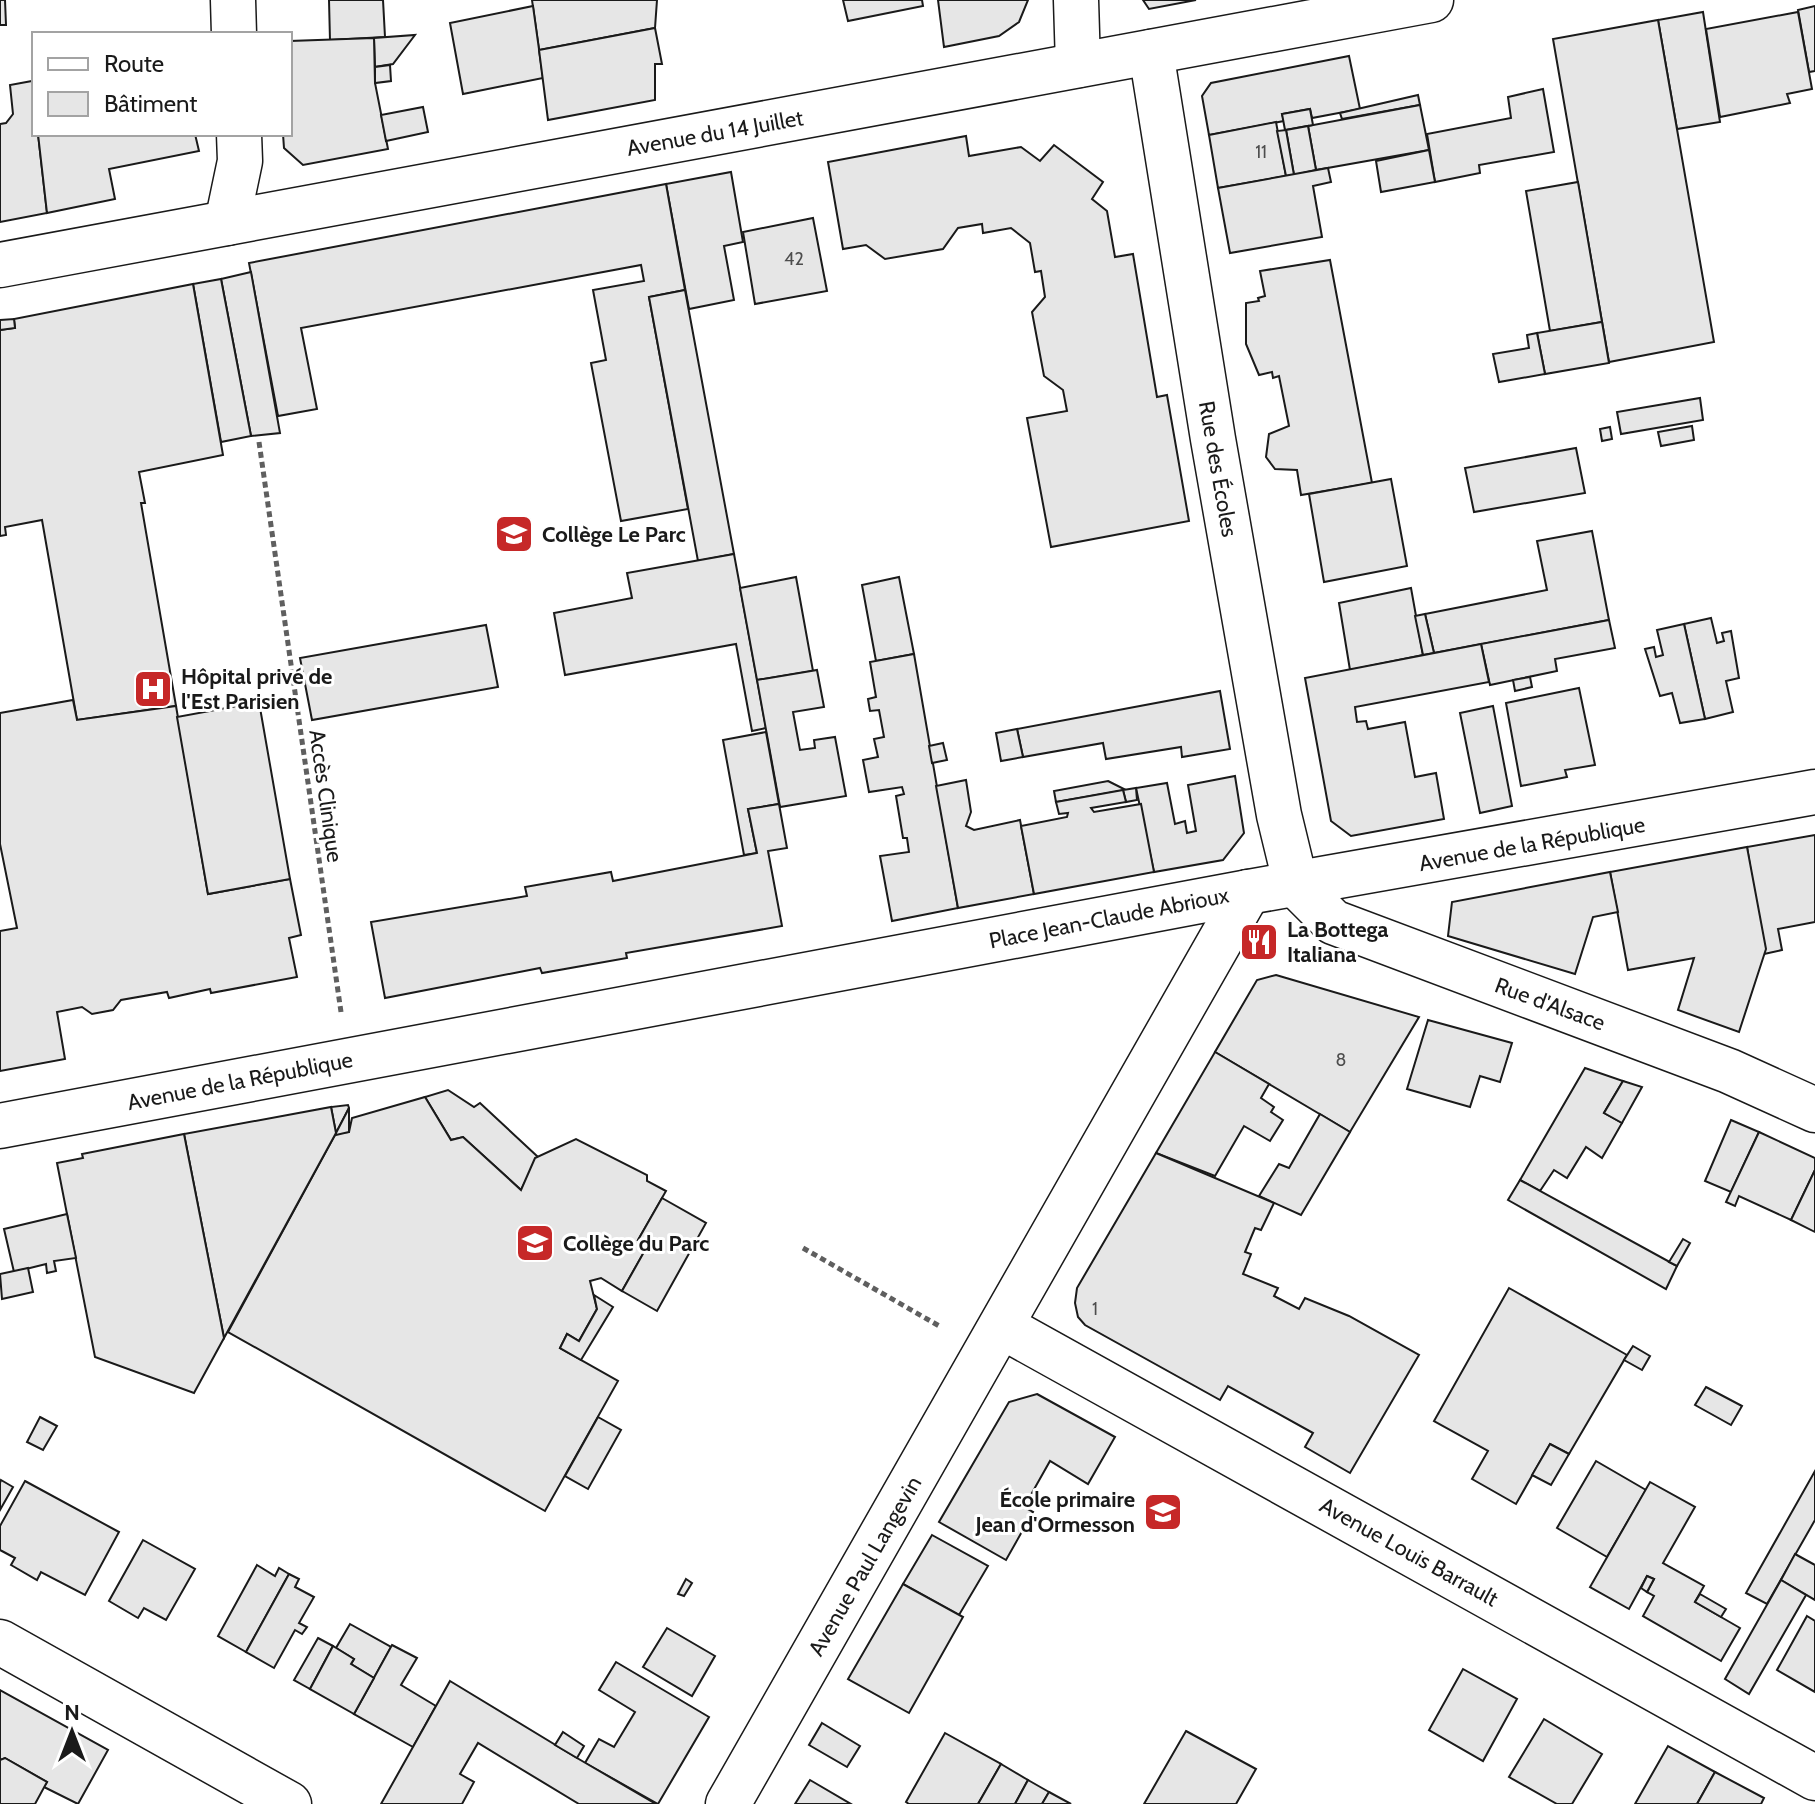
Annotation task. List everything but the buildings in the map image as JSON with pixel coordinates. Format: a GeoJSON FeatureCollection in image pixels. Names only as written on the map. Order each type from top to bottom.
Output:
{"type":"FeatureCollection","features":[{"type":"Feature","properties":{"kind":"street"},"geometry":{"type":"LineString","coordinates":[[233,0],[234,32]]}},
{"type":"Feature","properties":{"kind":"street"},"geometry":{"type":"LineString","coordinates":[[1076,0],[1078,65]]}},
{"type":"Feature","properties":{"kind":"street","name":"Avenue du 14 Juillet"},"geometry":{"type":"LineString","coordinates":[[0,265],[1431,0]]}},
{"type":"Feature","properties":{"kind":"street","name":"Rue des Écoles"},"geometry":{"type":"LineString","coordinates":[[1151,52],[1215,455],[1279,815],[1296,885]]}},
{"type":"Feature","properties":{"kind":"street"},"geometry":{"type":"LineString","coordinates":[[227,223],[240,161],[239,136]]}},
{"type":"Feature","properties":{"kind":"street","name":"Avenue de la République"},"geometry":{"type":"LineString","coordinates":[[1248,892],[1815,792]]}},
{"type":"Feature","properties":{"kind":"street","name":"Rue d'Alsace"},"geometry":{"type":"LineString","coordinates":[[1296,885],[1333,922],[1729,1071],[1815,1110]]}},
{"type":"Feature","properties":{"kind":"street","name":"Place Jean-Claude Abrioux"},"geometry":{"type":"LineString","coordinates":[[479,1036],[1248,892]]}},
{"type":"Feature","properties":{"kind":"street","name":"Place Jean-Claude Abrioux"},"geometry":{"type":"LineString","coordinates":[[995,1341],[1248,892]]}},
{"type":"Feature","properties":{"kind":"street","name":"Avenue de la République"},"geometry":{"type":"LineString","coordinates":[[0,1126],[479,1036]]}},
{"type":"Feature","properties":{"kind":"street","name":"Avenue Louis Barrault"},"geometry":{"type":"LineString","coordinates":[[995,1341],[1815,1778]]}},
{"type":"Feature","properties":{"kind":"street","name":"Avenue Paul Langevin"},"geometry":{"type":"LineString","coordinates":[[728,1804],[995,1341]]}},
{"type":"Feature","properties":{"kind":"street"},"geometry":{"type":"LineString","coordinates":[[0,1642],[289,1804]]}},
{"type":"Feature","properties":{"kind":"path","name":"Accès Clinique"},"geometry":{"type":"LineString","coordinates":[[259,442],[348,1060]]}},
{"type":"Feature","properties":{"kind":"path"},"geometry":{"type":"LineString","coordinates":[[803,1248],[995,1341]]}},
{"type":"Feature","properties":{"kind":"place","name":"Collège Le Parc"},"geometry":{"type":"Point","coordinates":[514,534]}},
{"type":"Feature","properties":{"kind":"place","name":"Hôpital privé de l'Est Parisien"},"geometry":{"type":"Point","coordinates":[153,689]}},
{"type":"Feature","properties":{"kind":"place","name":"La Bottega Italiana"},"geometry":{"type":"Point","coordinates":[1259,942]}},
{"type":"Feature","properties":{"kind":"place","name":"Collège du Parc"},"geometry":{"type":"Point","coordinates":[535,1243]}},
{"type":"Feature","properties":{"kind":"place","name":"École primaire Jean d'Ormesson"},"geometry":{"type":"Point","coordinates":[1163,1512]}}]}
